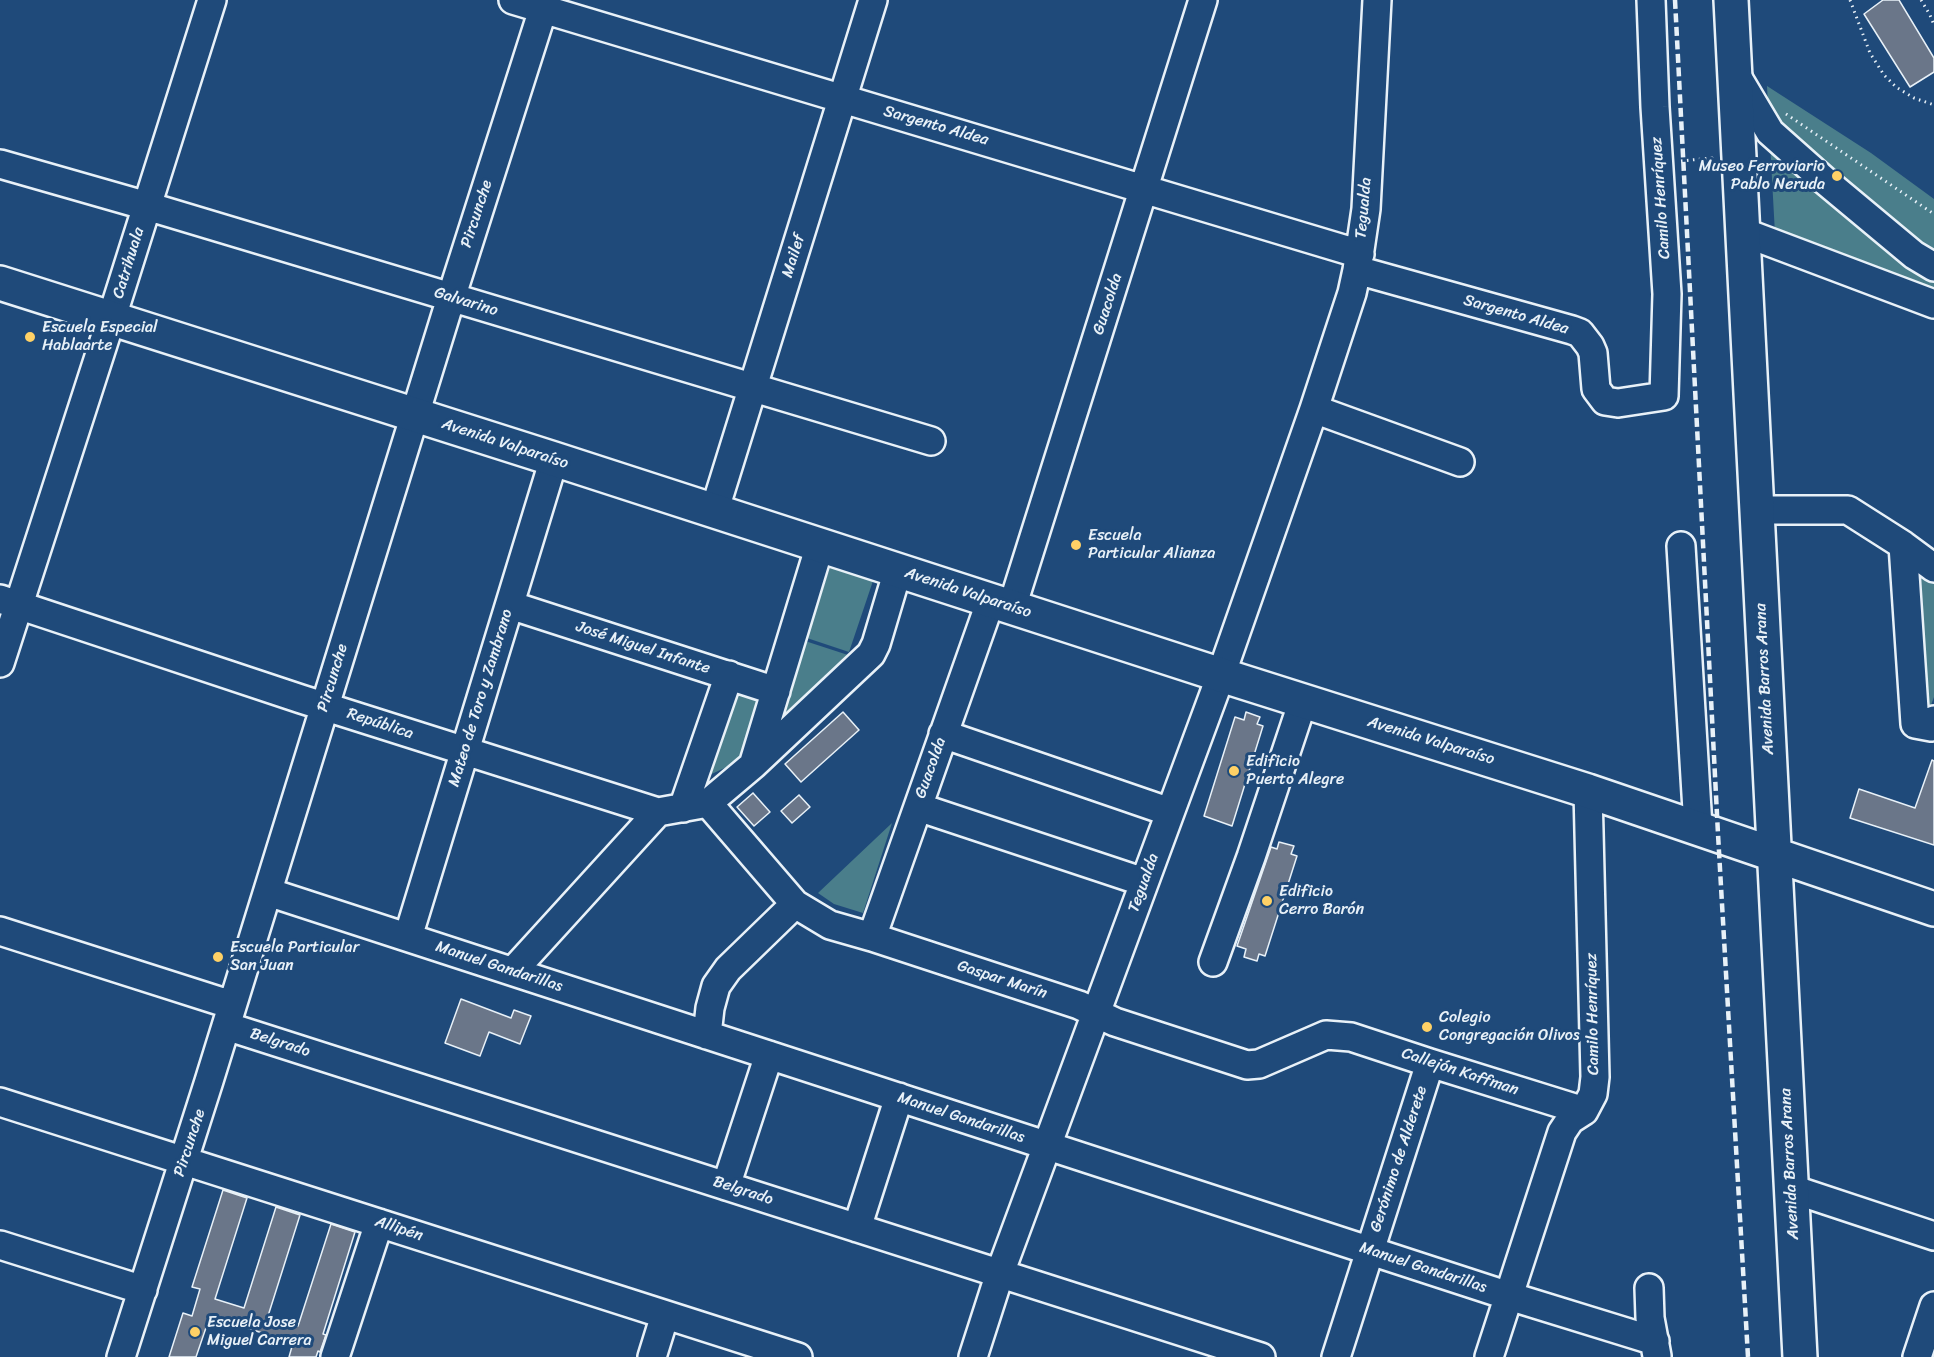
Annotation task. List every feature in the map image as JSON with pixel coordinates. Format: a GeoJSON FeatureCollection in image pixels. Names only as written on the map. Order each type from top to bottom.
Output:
{"type":"FeatureCollection","features":[{"type":"Feature","properties":{"kind":"main road","name":"Avenida Barros Arana"},"geometry":{"type":"LineString","coordinates":[[1731,0],[1800,1357]]}},
{"type":"Feature","properties":{"kind":"main road","name":"Avenida Valparaíso"},"geometry":{"type":"LineString","coordinates":[[0,283],[1221,675],[1588,790],[1934,909]]}},
{"type":"Feature","properties":{"kind":"street","name":"Catrihuala"},"geometry":{"type":"LineString","coordinates":[[0,663],[9,602],[112,318],[212,0]]}},
{"type":"Feature","properties":{"kind":"street","name":"Sargento Aldea"},"geometry":{"type":"LineString","coordinates":[[513,0],[544,4],[843,99],[1145,188],[1358,262],[1572,330],[1580,333],[1590,346],[1593,353],[1596,388],[1605,401],[1618,403],[1664,396]]}},
{"type":"Feature","properties":{"kind":"street","name":"Mailef"},"geometry":{"type":"LineString","coordinates":[[714,512],[873,0]]}},
{"type":"Feature","properties":{"kind":"street","name":"Guacolda"},"geometry":{"type":"LineString","coordinates":[[872,937],[944,734],[1001,604],[1145,188],[1203,0]]}},
{"type":"Feature","properties":{"kind":"street","name":"Tegualda"},"geometry":{"type":"LineString","coordinates":[[973,1357],[1000,1273],[1046,1145],[1221,675],[1314,409],[1358,262],[1366,209],[1377,0]]}},
{"type":"Feature","properties":{"kind":"street","name":"Camilo Henríquez"},"geometry":{"type":"LineString","coordinates":[[1651,0],[1655,107],[1667,294],[1664,396]]}},
{"type":"Feature","properties":{"kind":"street","name":"Pircunche"},"geometry":{"type":"LineString","coordinates":[[121,1357],[544,4]]}},
{"type":"Feature","properties":{"kind":"street"},"geometry":{"type":"LineString","coordinates":[[1735,73],[1770,132],[1914,255],[1934,267]]}},
{"type":"Feature","properties":{"kind":"street","name":"Galvarino"},"geometry":{"type":"LineString","coordinates":[[0,164],[931,441]]}},
{"type":"Feature","properties":{"kind":"street"},"geometry":{"type":"LineString","coordinates":[[1743,232],[1934,304]]}},
{"type":"Feature","properties":{"kind":"street"},"geometry":{"type":"LineString","coordinates":[[1314,409],[1460,462]]}},
{"type":"Feature","properties":{"kind":"street","name":"Mateo de Toro y Zambrano"},"geometry":{"type":"LineString","coordinates":[[408,937],[554,459]]}},
{"type":"Feature","properties":{"kind":"street"},"geometry":{"type":"LineString","coordinates":[[1757,510],[1848,510],[1934,568]]}},
{"type":"Feature","properties":{"kind":"street"},"geometry":{"type":"LineString","coordinates":[[753,765],[820,545]]}},
{"type":"Feature","properties":{"kind":"street"},"geometry":{"type":"LineString","coordinates":[[1903,545],[1915,724],[1932,728],[1934,720]]}},
{"type":"Feature","properties":{"kind":"street"},"geometry":{"type":"LineString","coordinates":[[1681,546],[1698,827]]}},
{"type":"Feature","properties":{"kind":"street"},"geometry":{"type":"LineString","coordinates":[[513,971],[683,808],[753,765],[870,654],[876,644],[898,570]]}},
{"type":"Feature","properties":{"kind":"street","name":"República"},"geometry":{"type":"LineString","coordinates":[[9,602],[465,751],[683,808]]}},
{"type":"Feature","properties":{"kind":"street","name":"José Miguel Infante"},"geometry":{"type":"LineString","coordinates":[[510,605],[776,691]]}},
{"type":"Feature","properties":{"kind":"street"},"geometry":{"type":"LineString","coordinates":[[683,808],[729,675]]}},
{"type":"Feature","properties":{"kind":"street"},"geometry":{"type":"LineString","coordinates":[[1213,962],[1303,700]]}},
{"type":"Feature","properties":{"kind":"street"},"geometry":{"type":"LineString","coordinates":[[944,734],[1170,812]]}},
{"type":"Feature","properties":{"kind":"street","name":"Camilo Henríquez"},"geometry":{"type":"LineString","coordinates":[[1489,1357],[1562,1132],[1570,1120],[1584,1111],[1593,1094],[1595,1077],[1588,790]]}},
{"type":"Feature","properties":{"kind":"street"},"geometry":{"type":"LineString","coordinates":[[918,807],[1144,882]]}},
{"type":"Feature","properties":{"kind":"street","name":"Gaspar Marín"},"geometry":{"type":"LineString","coordinates":[[683,808],[795,904],[830,925],[1078,1005],[1115,1022],[1247,1065],[1259,1064],[1326,1035],[1336,1035]]}},
{"type":"Feature","properties":{"kind":"street","name":"Manuel Gandarillas"},"geometry":{"type":"LineString","coordinates":[[268,892],[1509,1296],[1656,1349]]}},
{"type":"Feature","properties":{"kind":"street"},"geometry":{"type":"LineString","coordinates":[[707,1035],[710,1008],[716,986],[728,969],[795,904]]}},
{"type":"Feature","properties":{"kind":"street","name":"Belgrado"},"geometry":{"type":"LineString","coordinates":[[0,931],[229,1015],[726,1186],[1261,1357]]}},
{"type":"Feature","properties":{"kind":"street","name":"Callejón Kaffman"},"geometry":{"type":"LineString","coordinates":[[1336,1035],[1351,1036],[1430,1064],[1584,1111]]}},
{"type":"Feature","properties":{"kind":"street"},"geometry":{"type":"LineString","coordinates":[[726,1186],[769,1055]]}},
{"type":"Feature","properties":{"kind":"street","name":"Gerónimo de Alderete"},"geometry":{"type":"LineString","coordinates":[[1336,1357],[1430,1064]]}},
{"type":"Feature","properties":{"kind":"street"},"geometry":{"type":"LineString","coordinates":[[857,1228],[899,1098]]}},
{"type":"Feature","properties":{"kind":"street","name":"Allipén"},"geometry":{"type":"LineString","coordinates":[[0,1102],[798,1357]]}},
{"type":"Feature","properties":{"kind":"street"},"geometry":{"type":"LineString","coordinates":[[1792,1189],[1934,1236]]}},
{"type":"Feature","properties":{"kind":"street"},"geometry":{"type":"LineString","coordinates":[[342,1355],[379,1223]]}},
{"type":"Feature","properties":{"kind":"street"},"geometry":{"type":"LineString","coordinates":[[0,1245],[143,1290]]}},
{"type":"Feature","properties":{"kind":"street"},"geometry":{"type":"LineString","coordinates":[[1649,1288],[1650,1318],[1656,1349]]}},
{"type":"Feature","properties":{"kind":"street"},"geometry":{"type":"LineString","coordinates":[[1917,1357],[1934,1306]]}},
{"type":"Feature","properties":{"kind":"street"},"geometry":{"type":"LineString","coordinates":[[651,1357],[665,1314]]}},
{"type":"Feature","properties":{"kind":"path"},"geometry":{"type":"LineString","coordinates":[[1850,0],[1870,53],[1884,75],[1896,87],[1914,99],[1934,105]]}},
{"type":"Feature","properties":{"kind":"path"},"geometry":{"type":"LineString","coordinates":[[1921,0],[1934,25]]}},
{"type":"Feature","properties":{"kind":"path"},"geometry":{"type":"LineString","coordinates":[[1782,111],[1934,214]]}},
{"type":"Feature","properties":{"kind":"path"},"geometry":{"type":"LineString","coordinates":[[1682,161],[1712,158],[1712,161],[1739,160]]}},
{"type":"Feature","properties":{"kind":"green space","name":"Museo Ferroviario Pablo Neruda"},"geometry":{"type":"Polygon","coordinates":[[[1767,86],[1871,153],[1934,199],[1934,298],[1775,234],[1767,86]]]}},
{"type":"Feature","properties":{"kind":"green space"},"geometry":{"type":"Polygon","coordinates":[[[832,561],[875,575],[849,652],[807,638],[832,561]]]}},
{"type":"Feature","properties":{"kind":"green space"},"geometry":{"type":"Polygon","coordinates":[[[1910,566],[1934,583],[1934,697],[1925,715],[1910,566]]]}},
{"type":"Feature","properties":{"kind":"green space"},"geometry":{"type":"Polygon","coordinates":[[[805,641],[848,655],[780,718],[805,641]]]}},
{"type":"Feature","properties":{"kind":"green space"},"geometry":{"type":"Polygon","coordinates":[[[735,675],[771,687],[748,757],[701,779],[735,675]]]}},
{"type":"Feature","properties":{"kind":"green space"},"geometry":{"type":"Polygon","coordinates":[[[892,823],[863,913],[834,904],[818,893],[892,823]]]}},
{"type":"Feature","properties":{"kind":"building"},"geometry":{"type":"Polygon","coordinates":[[[1883,0],[1899,0],[1934,58],[1934,72],[1910,87],[1864,14],[1883,0]]]}},
{"type":"Feature","properties":{"kind":"building"},"geometry":{"type":"Polygon","coordinates":[[[843,712],[859,730],[801,782],[785,764],[843,712]]]}},
{"type":"Feature","properties":{"kind":"building","name":"Edificio Puerto Alegre"},"geometry":{"type":"Polygon","coordinates":[[[1246,712],[1260,717],[1257,724],[1263,726],[1232,826],[1204,816],[1235,717],[1244,720],[1246,712]]]}},
{"type":"Feature","properties":{"kind":"building"},"geometry":{"type":"Polygon","coordinates":[[[1932,760],[1934,761],[1934,845],[1850,818],[1859,789],[1915,808],[1932,760]]]}},
{"type":"Feature","properties":{"kind":"building"},"geometry":{"type":"Polygon","coordinates":[[[753,793],[770,812],[754,826],[737,807],[753,793]]]}},
{"type":"Feature","properties":{"kind":"building"},"geometry":{"type":"Polygon","coordinates":[[[799,795],[810,807],[792,823],[781,811],[799,795]]]}},
{"type":"Feature","properties":{"kind":"building","name":"Edificio Cerro Barón"},"geometry":{"type":"Polygon","coordinates":[[[1279,842],[1294,846],[1291,854],[1297,856],[1265,956],[1259,954],[1257,961],[1244,957],[1246,949],[1237,946],[1271,847],[1277,849],[1279,842]]]}},
{"type":"Feature","properties":{"kind":"building"},"geometry":{"type":"Polygon","coordinates":[[[461,999],[511,1018],[514,1010],[531,1016],[520,1044],[489,1032],[480,1056],[445,1043],[461,999]]]}},
{"type":"Feature","properties":{"kind":"building"},"geometry":{"type":"Polygon","coordinates":[[[223,1190],[247,1198],[215,1299],[244,1308],[276,1207],[300,1215],[268,1316],[298,1326],[331,1224],[355,1232],[323,1334],[326,1335],[316,1357],[289,1357],[293,1343],[210,1316],[196,1357],[169,1357],[183,1313],[192,1316],[200,1289],[192,1287],[223,1190]]]}},
{"type":"Feature","properties":{"kind":"railway"},"geometry":{"type":"LineString","coordinates":[[1675,0],[1718,834],[1748,1357]]}},
{"type":"Feature","properties":{"kind":"place","name":"Museo Ferroviario Pablo Neruda"},"geometry":{"type":"Point","coordinates":[1837,176]}},
{"type":"Feature","properties":{"kind":"place","name":"Escuela Especial Hablaarte"},"geometry":{"type":"Point","coordinates":[30,337]}},
{"type":"Feature","properties":{"kind":"place","name":"Escuela Particular Alianza"},"geometry":{"type":"Point","coordinates":[1076,545]}},
{"type":"Feature","properties":{"kind":"place","name":"Edificio Puerto Alegre"},"geometry":{"type":"Point","coordinates":[1234,771]}},
{"type":"Feature","properties":{"kind":"place","name":"Edificio Cerro Barón"},"geometry":{"type":"Point","coordinates":[1267,901]}},
{"type":"Feature","properties":{"kind":"place","name":"Escuela Particular San Juan"},"geometry":{"type":"Point","coordinates":[218,957]}},
{"type":"Feature","properties":{"kind":"place","name":"Colegio Congregación Olivos"},"geometry":{"type":"Point","coordinates":[1427,1027]}},
{"type":"Feature","properties":{"kind":"place","name":"Escuela Jose Miguel Carrera"},"geometry":{"type":"Point","coordinates":[195,1332]}}]}
